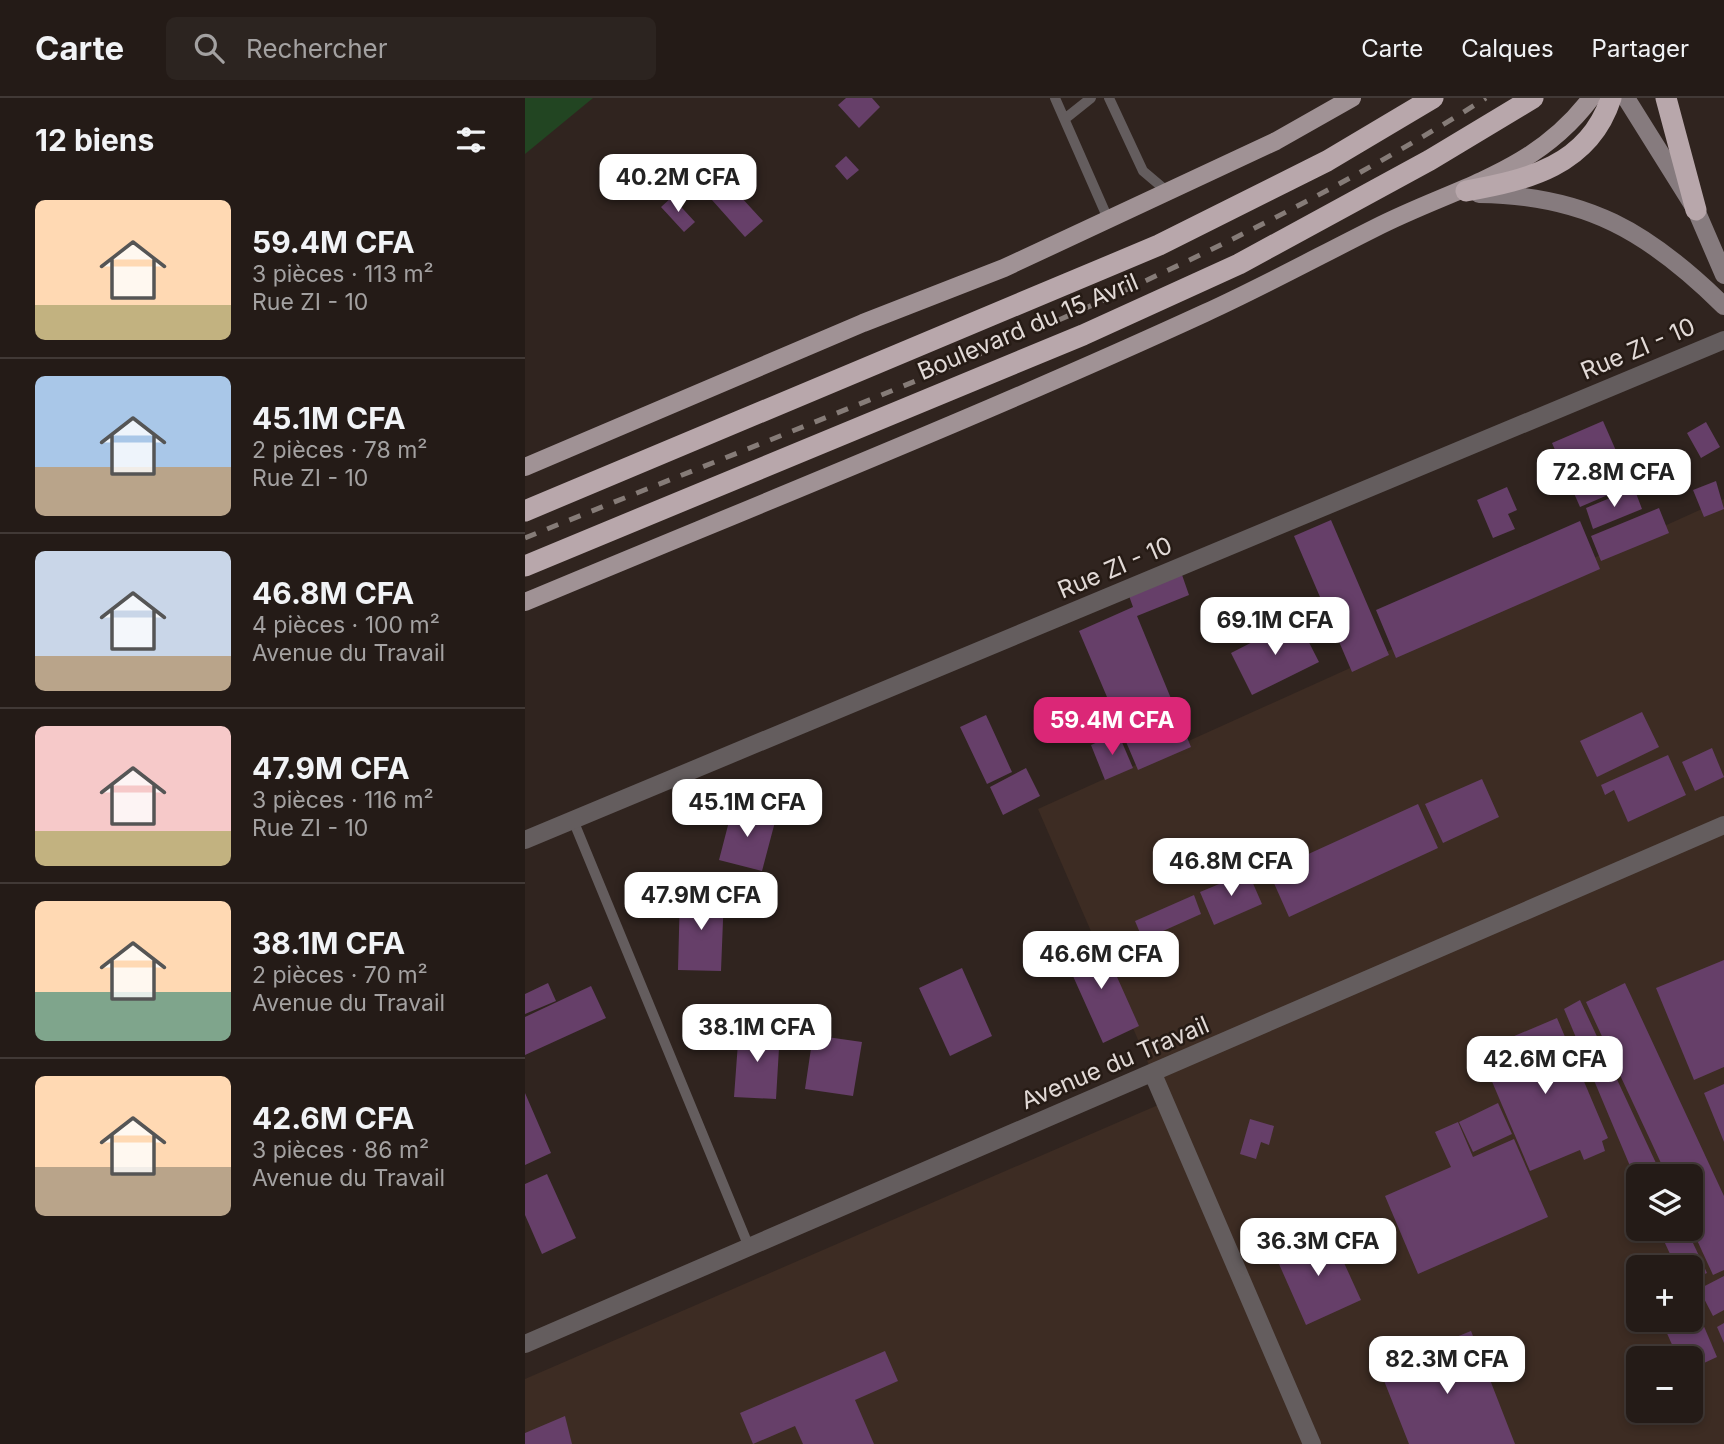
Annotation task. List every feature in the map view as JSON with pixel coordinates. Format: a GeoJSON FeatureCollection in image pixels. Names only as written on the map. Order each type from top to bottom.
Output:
{"type":"FeatureCollection","features":[{"type":"Feature","properties":{"kind":"highway","name":"Boulevard du 15 Avril"},"geometry":{"type":"LineString","coordinates":[[525,511],[1147,250],[1327,160],[1433,98]]}},
{"type":"Feature","properties":{"kind":"highway","name":"Boulevard du 15 Avril"},"geometry":{"type":"LineString","coordinates":[[525,566],[1083,335],[1239,264],[1394,181],[1533,98]]}},
{"type":"Feature","properties":{"kind":"highway"},"geometry":{"type":"LineString","coordinates":[[1460,192],[1534,177],[1560,164],[1583,144],[1597,126],[1611,98]]}},
{"type":"Feature","properties":{"kind":"highway"},"geometry":{"type":"LineString","coordinates":[[1666,98],[1696,210]]}},
{"type":"Feature","properties":{"kind":"main road"},"geometry":{"type":"LineString","coordinates":[[525,467],[863,323],[1004,268],[1276,141],[1352,98]]}},
{"type":"Feature","properties":{"kind":"main road"},"geometry":{"type":"LineString","coordinates":[[525,602],[1206,313],[1399,215],[1460,192],[1524,161],[1546,146],[1577,117],[1591,98]]}},
{"type":"Feature","properties":{"kind":"street"},"geometry":{"type":"LineString","coordinates":[[1626,98],[1696,210],[1724,275]]}},
{"type":"Feature","properties":{"kind":"street"},"geometry":{"type":"LineString","coordinates":[[1460,192],[1520,195],[1566,204],[1601,217],[1641,236],[1663,251],[1724,306]]}},
{"type":"Feature","properties":{"kind":"street","name":"Rue ZI - 10"},"geometry":{"type":"LineString","coordinates":[[525,840],[1724,340]]}},
{"type":"Feature","properties":{"kind":"street","name":"Avenue du Travail"},"geometry":{"type":"LineString","coordinates":[[525,1344],[1724,825]]}},
{"type":"Feature","properties":{"kind":"street"},"geometry":{"type":"LineString","coordinates":[[1153,1073],[1312,1444]]}},
{"type":"Feature","properties":{"kind":"lane"},"geometry":{"type":"LineString","coordinates":[[1055,98],[1109,221]]}},
{"type":"Feature","properties":{"kind":"lane"},"geometry":{"type":"LineString","coordinates":[[1066,118],[1091,98]]}},
{"type":"Feature","properties":{"kind":"lane"},"geometry":{"type":"LineString","coordinates":[[1109,98],[1143,172],[1169,193]]}},
{"type":"Feature","properties":{"kind":"lane"},"geometry":{"type":"LineString","coordinates":[[573,820],[749,1247]]}},
{"type":"Feature","properties":{"kind":"shaded area"},"geometry":{"type":"Polygon","coordinates":[[[1724,499],[1724,1444],[525,1444],[525,1379],[1165,1102],[1038,809],[1724,499]]]}},
{"type":"Feature","properties":{"kind":"green space"},"geometry":{"type":"Polygon","coordinates":[[[525,98],[593,98],[525,154],[525,98]]]}},
{"type":"Feature","properties":{"kind":"building"},"geometry":{"type":"Polygon","coordinates":[[[846,98],[872,98],[880,107],[859,128],[838,105],[846,98]]]}},
{"type":"Feature","properties":{"kind":"building"},"geometry":{"type":"Polygon","coordinates":[[[846,156],[859,170],[847,180],[835,166],[846,156]]]}},
{"type":"Feature","properties":{"kind":"building"},"geometry":{"type":"Polygon","coordinates":[[[729,184],[763,221],[745,237],[712,200],[729,184]]]}},
{"type":"Feature","properties":{"kind":"building"},"geometry":{"type":"Polygon","coordinates":[[[672,197],[695,222],[684,232],[661,207],[672,197]]]}},
{"type":"Feature","properties":{"kind":"building"},"geometry":{"type":"Polygon","coordinates":[[[1603,421],[1631,485],[1580,507],[1552,443],[1603,421]]]}},
{"type":"Feature","properties":{"kind":"building"},"geometry":{"type":"Polygon","coordinates":[[[1706,422],[1720,447],[1701,458],[1687,433],[1706,422]]]}},
{"type":"Feature","properties":{"kind":"building"},"geometry":{"type":"Polygon","coordinates":[[[1716,481],[1724,509],[1704,517],[1693,490],[1716,481]]]}},
{"type":"Feature","properties":{"kind":"building"},"geometry":{"type":"Polygon","coordinates":[[[1507,487],[1517,510],[1508,514],[1515,529],[1493,538],[1477,500],[1507,487]]]}},
{"type":"Feature","properties":{"kind":"building"},"geometry":{"type":"Polygon","coordinates":[[[1634,488],[1642,509],[1593,529],[1586,508],[1634,488]]]}},
{"type":"Feature","properties":{"kind":"building"},"geometry":{"type":"Polygon","coordinates":[[[1659,508],[1669,533],[1601,561],[1591,536],[1659,508]]]}},
{"type":"Feature","properties":{"kind":"building"},"geometry":{"type":"Polygon","coordinates":[[[1331,520],[1389,655],[1352,672],[1294,536],[1331,520]]]}},
{"type":"Feature","properties":{"kind":"building"},"geometry":{"type":"Polygon","coordinates":[[[1580,521],[1600,569],[1396,658],[1376,610],[1580,521]]]}},
{"type":"Feature","properties":{"kind":"building"},"geometry":{"type":"Polygon","coordinates":[[[1181,572],[1189,595],[1137,616],[1191,747],[1138,770],[1079,631],[1133,607],[1128,593],[1181,572]]]}},
{"type":"Feature","properties":{"kind":"building"},"geometry":{"type":"Polygon","coordinates":[[[1297,619],[1319,662],[1252,695],[1231,653],[1297,619]]]}},
{"type":"Feature","properties":{"kind":"building"},"geometry":{"type":"Polygon","coordinates":[[[1642,712],[1659,747],[1597,777],[1580,741],[1642,712]]]}},
{"type":"Feature","properties":{"kind":"building"},"geometry":{"type":"Polygon","coordinates":[[[986,715],[1012,772],[987,784],[960,727],[986,715]]]}},
{"type":"Feature","properties":{"kind":"building"},"geometry":{"type":"Polygon","coordinates":[[[1118,733],[1133,768],[1105,780],[1091,745],[1118,733]]]}},
{"type":"Feature","properties":{"kind":"building"},"geometry":{"type":"Polygon","coordinates":[[[1712,748],[1724,777],[1695,791],[1682,762],[1712,748]]]}},
{"type":"Feature","properties":{"kind":"building"},"geometry":{"type":"Polygon","coordinates":[[[1668,755],[1686,795],[1628,822],[1614,790],[1605,795],[1601,785],[1668,755]]]}},
{"type":"Feature","properties":{"kind":"building"},"geometry":{"type":"Polygon","coordinates":[[[1026,768],[1040,796],[1003,815],[990,787],[1026,768]]]}},
{"type":"Feature","properties":{"kind":"building"},"geometry":{"type":"Polygon","coordinates":[[[1482,779],[1499,817],[1443,843],[1425,804],[1482,779]]]}},
{"type":"Feature","properties":{"kind":"building"},"geometry":{"type":"Polygon","coordinates":[[[1418,804],[1438,848],[1289,917],[1269,872],[1418,804]]]}},
{"type":"Feature","properties":{"kind":"building"},"geometry":{"type":"Polygon","coordinates":[[[733,806],[776,818],[762,871],[719,860],[733,806]]]}},
{"type":"Feature","properties":{"kind":"building"},"geometry":{"type":"Polygon","coordinates":[[[1248,872],[1262,904],[1214,925],[1200,892],[1248,872]]]}},
{"type":"Feature","properties":{"kind":"building"},"geometry":{"type":"Polygon","coordinates":[[[680,893],[724,895],[721,971],[678,970],[680,893]]]}},
{"type":"Feature","properties":{"kind":"building"},"geometry":{"type":"Polygon","coordinates":[[[1194,895],[1201,914],[1143,940],[1135,921],[1194,895]]]}},
{"type":"Feature","properties":{"kind":"building"},"geometry":{"type":"Polygon","coordinates":[[[1100,939],[1139,1026],[1103,1043],[1064,956],[1100,939]]]}},
{"type":"Feature","properties":{"kind":"building"},"geometry":{"type":"Polygon","coordinates":[[[1724,960],[1724,1067],[1694,1080],[1656,988],[1724,960]]]}},
{"type":"Feature","properties":{"kind":"building"},"geometry":{"type":"Polygon","coordinates":[[[962,968],[992,1036],[950,1056],[919,988],[962,968]]]}},
{"type":"Feature","properties":{"kind":"building"},"geometry":{"type":"Polygon","coordinates":[[[548,983],[556,1001],[525,1014],[525,994],[548,983]]]}},
{"type":"Feature","properties":{"kind":"building"},"geometry":{"type":"Polygon","coordinates":[[[1625,983],[1724,1196],[1724,1270],[1713,1275],[1697,1241],[1703,1241],[1703,1164],[1661,1164],[1586,1002],[1625,983]]]}},
{"type":"Feature","properties":{"kind":"building"},"geometry":{"type":"Polygon","coordinates":[[[591,986],[606,1018],[525,1055],[525,1017],[591,986]]]}},
{"type":"Feature","properties":{"kind":"building"},"geometry":{"type":"Polygon","coordinates":[[[1580,1000],[1656,1164],[1629,1164],[1564,1009],[1580,1000]]]}},
{"type":"Feature","properties":{"kind":"building"},"geometry":{"type":"Polygon","coordinates":[[[1557,1018],[1608,1138],[1602,1141],[1605,1151],[1584,1160],[1580,1150],[1530,1171],[1479,1051],[1557,1018]]]}},
{"type":"Feature","properties":{"kind":"building"},"geometry":{"type":"Polygon","coordinates":[[[739,1029],[780,1031],[776,1099],[734,1097],[739,1029]]]}},
{"type":"Feature","properties":{"kind":"building"},"geometry":{"type":"Polygon","coordinates":[[[813,1035],[862,1042],[853,1096],[805,1089],[813,1035]]]}},
{"type":"Feature","properties":{"kind":"building"},"geometry":{"type":"Polygon","coordinates":[[[1724,1084],[1724,1142],[1704,1093],[1724,1084]]]}},
{"type":"Feature","properties":{"kind":"building"},"geometry":{"type":"Polygon","coordinates":[[[525,1093],[551,1153],[525,1165],[525,1093]]]}},
{"type":"Feature","properties":{"kind":"building"},"geometry":{"type":"Polygon","coordinates":[[[1498,1103],[1512,1134],[1473,1152],[1459,1122],[1498,1103]]]}},
{"type":"Feature","properties":{"kind":"building"},"geometry":{"type":"Polygon","coordinates":[[[1250,1119],[1274,1126],[1269,1145],[1261,1142],[1256,1159],[1240,1154],[1250,1119]]]}},
{"type":"Feature","properties":{"kind":"building"},"geometry":{"type":"Polygon","coordinates":[[[1458,1122],[1473,1157],[1514,1139],[1548,1217],[1418,1274],[1385,1196],[1451,1167],[1435,1132],[1458,1122]]]}},
{"type":"Feature","properties":{"kind":"building"},"geometry":{"type":"Polygon","coordinates":[[[547,1174],[576,1238],[542,1254],[525,1215],[525,1184],[547,1174]]]}},
{"type":"Feature","properties":{"kind":"building"},"geometry":{"type":"Polygon","coordinates":[[[1329,1230],[1361,1300],[1306,1325],[1275,1255],[1329,1230]]]}},
{"type":"Feature","properties":{"kind":"building"},"geometry":{"type":"Polygon","coordinates":[[[1664,1241],[1692,1241],[1699,1255],[1670,1255],[1664,1241]]]}},
{"type":"Feature","properties":{"kind":"building"},"geometry":{"type":"Polygon","coordinates":[[[1724,1276],[1724,1310],[1713,1316],[1703,1297],[1703,1287],[1724,1276]]]}},
{"type":"Feature","properties":{"kind":"building"},"geometry":{"type":"Polygon","coordinates":[[[1724,1323],[1724,1343],[1717,1327],[1724,1323]]]}},
{"type":"Feature","properties":{"kind":"building"},"geometry":{"type":"Polygon","coordinates":[[[1703,1324],[1717,1357],[1703,1363],[1703,1346],[1673,1346],[1666,1332],[1703,1332],[1703,1324]]]}},
{"type":"Feature","properties":{"kind":"building"},"geometry":{"type":"Polygon","coordinates":[[[1471,1331],[1515,1444],[1409,1444],[1379,1368],[1471,1331]]]}},
{"type":"Feature","properties":{"kind":"building"},"geometry":{"type":"Polygon","coordinates":[[[885,1351],[898,1381],[855,1400],[874,1444],[803,1444],[795,1426],[753,1444],[740,1413],[885,1351]]]}},
{"type":"Feature","properties":{"kind":"building"},"geometry":{"type":"Polygon","coordinates":[[[565,1416],[572,1444],[525,1444],[525,1433],[565,1416]]]}},
{"type":"Feature","properties":{"kind":"railway"},"geometry":{"type":"LineString","coordinates":[[525,538],[893,390],[1138,284],[1257,227],[1374,165],[1486,98]]}}]}
